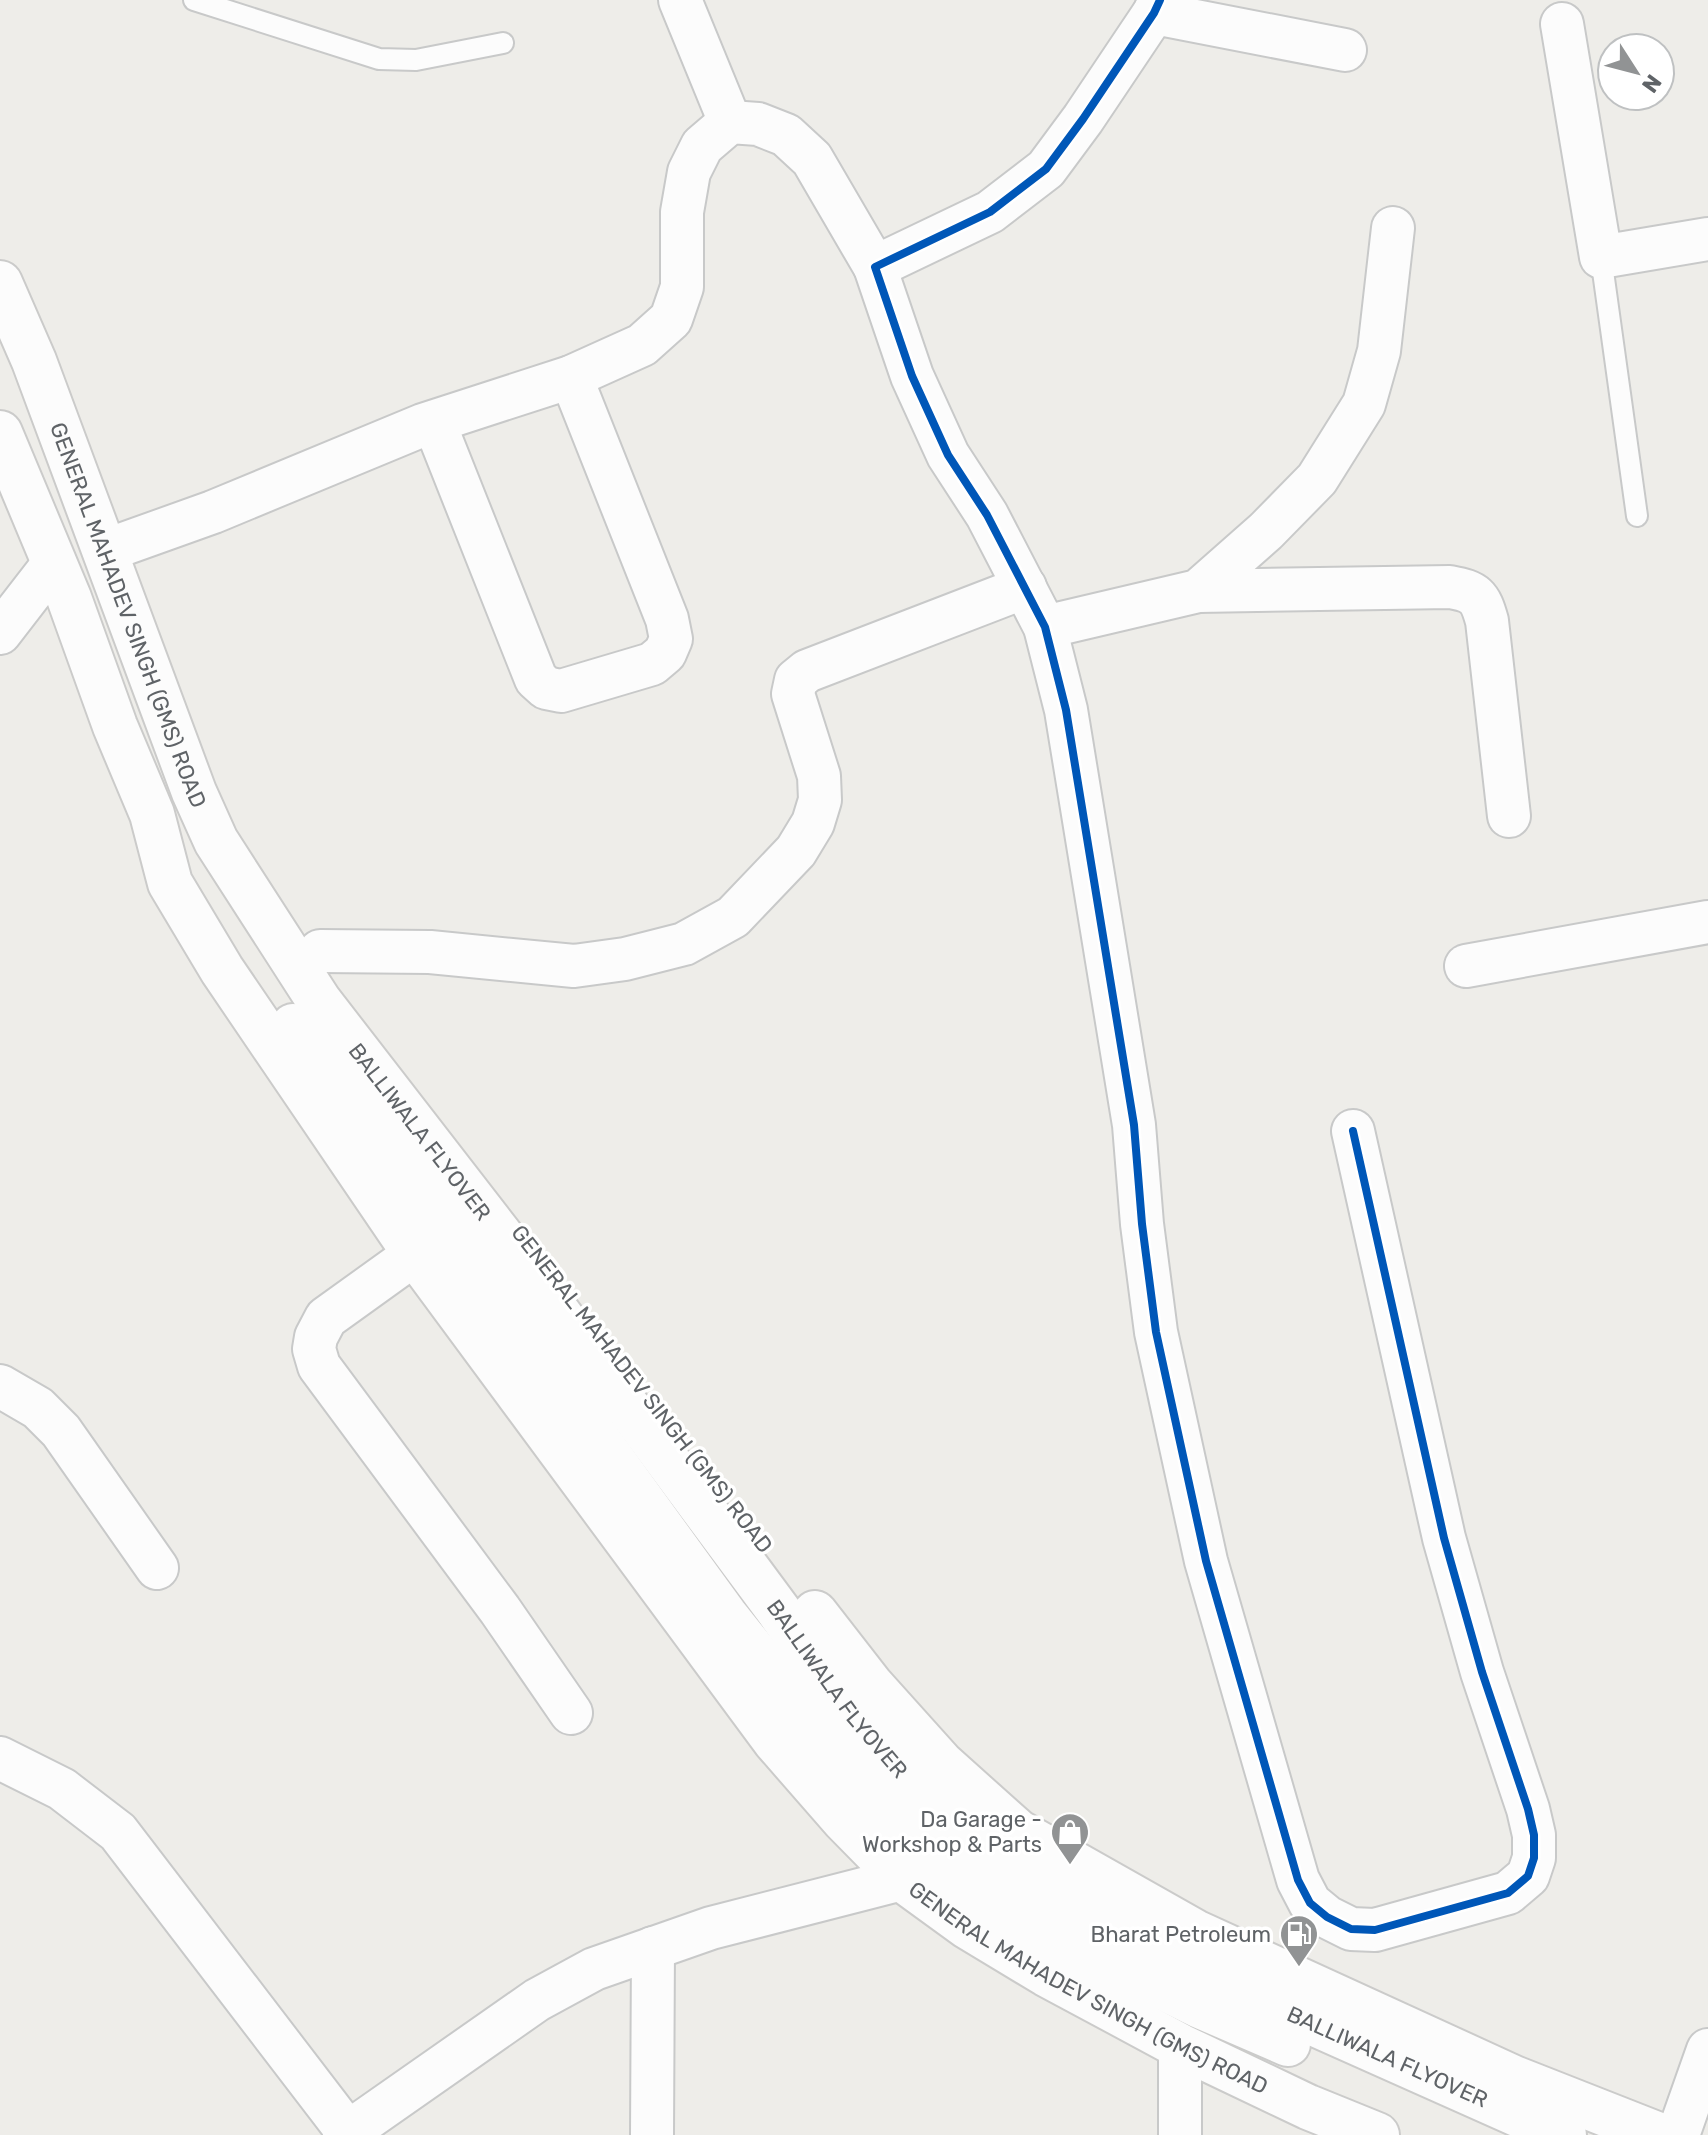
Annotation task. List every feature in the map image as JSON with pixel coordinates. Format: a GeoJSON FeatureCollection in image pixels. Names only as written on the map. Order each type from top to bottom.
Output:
{"type":"FeatureCollection","features":[{"type":"Feature","properties":{"kind":"street"},"geometry":{"type":"LineString","coordinates":[[680,0],[730,122]]}},
{"type":"Feature","properties":{"kind":"street"},"geometry":{"type":"LineString","coordinates":[[875,267],[990,212],[1046,169],[1083,119],[1157,6],[1345,50]]}},
{"type":"Feature","properties":{"kind":"street"},"geometry":{"type":"LineString","coordinates":[[1562,24],[1601,257],[1708,239]]}},
{"type":"Feature","properties":{"kind":"street"},"geometry":{"type":"LineString","coordinates":[[104,551],[213,512],[434,422],[571,377],[642,345],[671,319],[682,287],[682,212],[689,172],[702,146],[730,122],[758,124],[786,135],[812,159],[875,267],[912,376],[948,455],[987,515],[1045,627],[1066,710],[1134,1125],[1142,1224],[1156,1332],[1206,1561],[1298,1880],[1310,1903],[1327,1917],[1351,1929],[1375,1930],[1508,1893],[1528,1876],[1534,1858],[1534,1835],[1482,1672],[1444,1538],[1353,1131]]}},
{"type":"Feature","properties":{"kind":"street"},"geometry":{"type":"LineString","coordinates":[[1198,591],[1266,531],[1317,479],[1364,404],[1379,351],[1393,228]]}},
{"type":"Feature","properties":{"kind":"street","name":"GENERAL MAHADEV SINGH (GMS) ROAD"},"geometry":{"type":"LineString","coordinates":[[0,283],[34,361],[194,792],[247,843],[469,1165],[871,1685],[942,1764],[1018,1832],[1195,1932],[1514,2078],[1659,2135]]}},
{"type":"Feature","properties":{"kind":"street"},"geometry":{"type":"LineString","coordinates":[[434,422],[536,679],[546,688],[561,691],[652,664],[665,653],[671,639],[667,619],[571,377]]}},
{"type":"Feature","properties":{"kind":"street"},"geometry":{"type":"LineString","coordinates":[[0,433],[152,814]]}},
{"type":"Feature","properties":{"kind":"street"},"geometry":{"type":"LineString","coordinates":[[0,633],[54,563]]}},
{"type":"Feature","properties":{"kind":"street"},"geometry":{"type":"LineString","coordinates":[[320,951],[430,952],[574,966],[625,959],[684,944],[733,917],[796,851],[813,823],[820,800],[819,776],[793,694],[796,680],[807,671],[1025,587]]}},
{"type":"Feature","properties":{"kind":"street"},"geometry":{"type":"LineString","coordinates":[[1045,627],[1198,591],[1450,587],[1470,591],[1482,602],[1487,621],[1509,816]]}},
{"type":"Feature","properties":{"kind":"street","name":"BALLIWALA FLYOVER"},"geometry":{"type":"LineString","coordinates":[[194,792],[200,853],[290,1021],[418,1191],[725,1615],[855,1777],[945,1861],[1055,1934],[1200,2006],[1503,2135]]}},
{"type":"Feature","properties":{"kind":"street","name":"GENERAL MAHADEV SINGH (GMS) ROAD"},"geometry":{"type":"LineString","coordinates":[[152,814],[170,883],[222,970],[415,1254],[775,1741],[844,1820],[902,1879],[968,1927],[1033,1966],[1180,2046],[1308,2107],[1377,2135]]}},
{"type":"Feature","properties":{"kind":"street","name":"BALLIWALA FLYOVER"},"geometry":{"type":"LineString","coordinates":[[152,814],[200,853],[319,1001],[504,1240],[854,1717],[916,1789],[987,1848],[1058,1893],[1151,1943],[1268,2003],[1564,2135]]}},
{"type":"Feature","properties":{"kind":"street"},"geometry":{"type":"LineString","coordinates":[[1466,966],[1708,922]]}},
{"type":"Feature","properties":{"kind":"street"},"geometry":{"type":"LineString","coordinates":[[415,1254],[326,1318],[316,1337],[314,1349],[319,1366],[500,1610],[571,1713]]}},
{"type":"Feature","properties":{"kind":"street"},"geometry":{"type":"LineString","coordinates":[[0,1386],[38,1408],[61,1431],[157,1568]]}},
{"type":"Feature","properties":{"kind":"street"},"geometry":{"type":"LineString","coordinates":[[0,1758],[62,1789],[118,1832],[347,2134],[537,2000],[594,1969],[711,1928],[902,1879]]}},
{"type":"Feature","properties":{"kind":"street"},"geometry":{"type":"LineString","coordinates":[[652,2135],[653,1948]]}},
{"type":"Feature","properties":{"kind":"street"},"geometry":{"type":"LineString","coordinates":[[1180,2046],[1180,2135]]}},
{"type":"Feature","properties":{"kind":"street"},"geometry":{"type":"LineString","coordinates":[[1678,2135],[1708,2050]]}},
{"type":"Feature","properties":{"kind":"lane"},"geometry":{"type":"LineString","coordinates":[[194,0],[379,59],[416,60],[503,43]]}},
{"type":"Feature","properties":{"kind":"lane"},"geometry":{"type":"LineString","coordinates":[[1601,257],[1637,516]]}},
{"type":"Feature","properties":{"kind":"cycle path"},"geometry":{"type":"LineString","coordinates":[[1160,0],[1083,119],[1046,169],[990,212],[875,267],[912,376],[948,455],[987,515],[1045,627],[1066,710],[1134,1125],[1142,1224],[1156,1332],[1206,1561],[1298,1880],[1310,1903],[1327,1917],[1351,1929],[1375,1930],[1508,1893],[1528,1876],[1534,1858],[1534,1835],[1482,1672],[1444,1538],[1353,1131]]}},
{"type":"Feature","properties":{"kind":"place","name":"Da Garage - Workshop & Parts"},"geometry":{"type":"Point","coordinates":[1070,1866]}},
{"type":"Feature","properties":{"kind":"place","name":"Bharat Petroleum"},"geometry":{"type":"Point","coordinates":[1299,1968]}}]}
